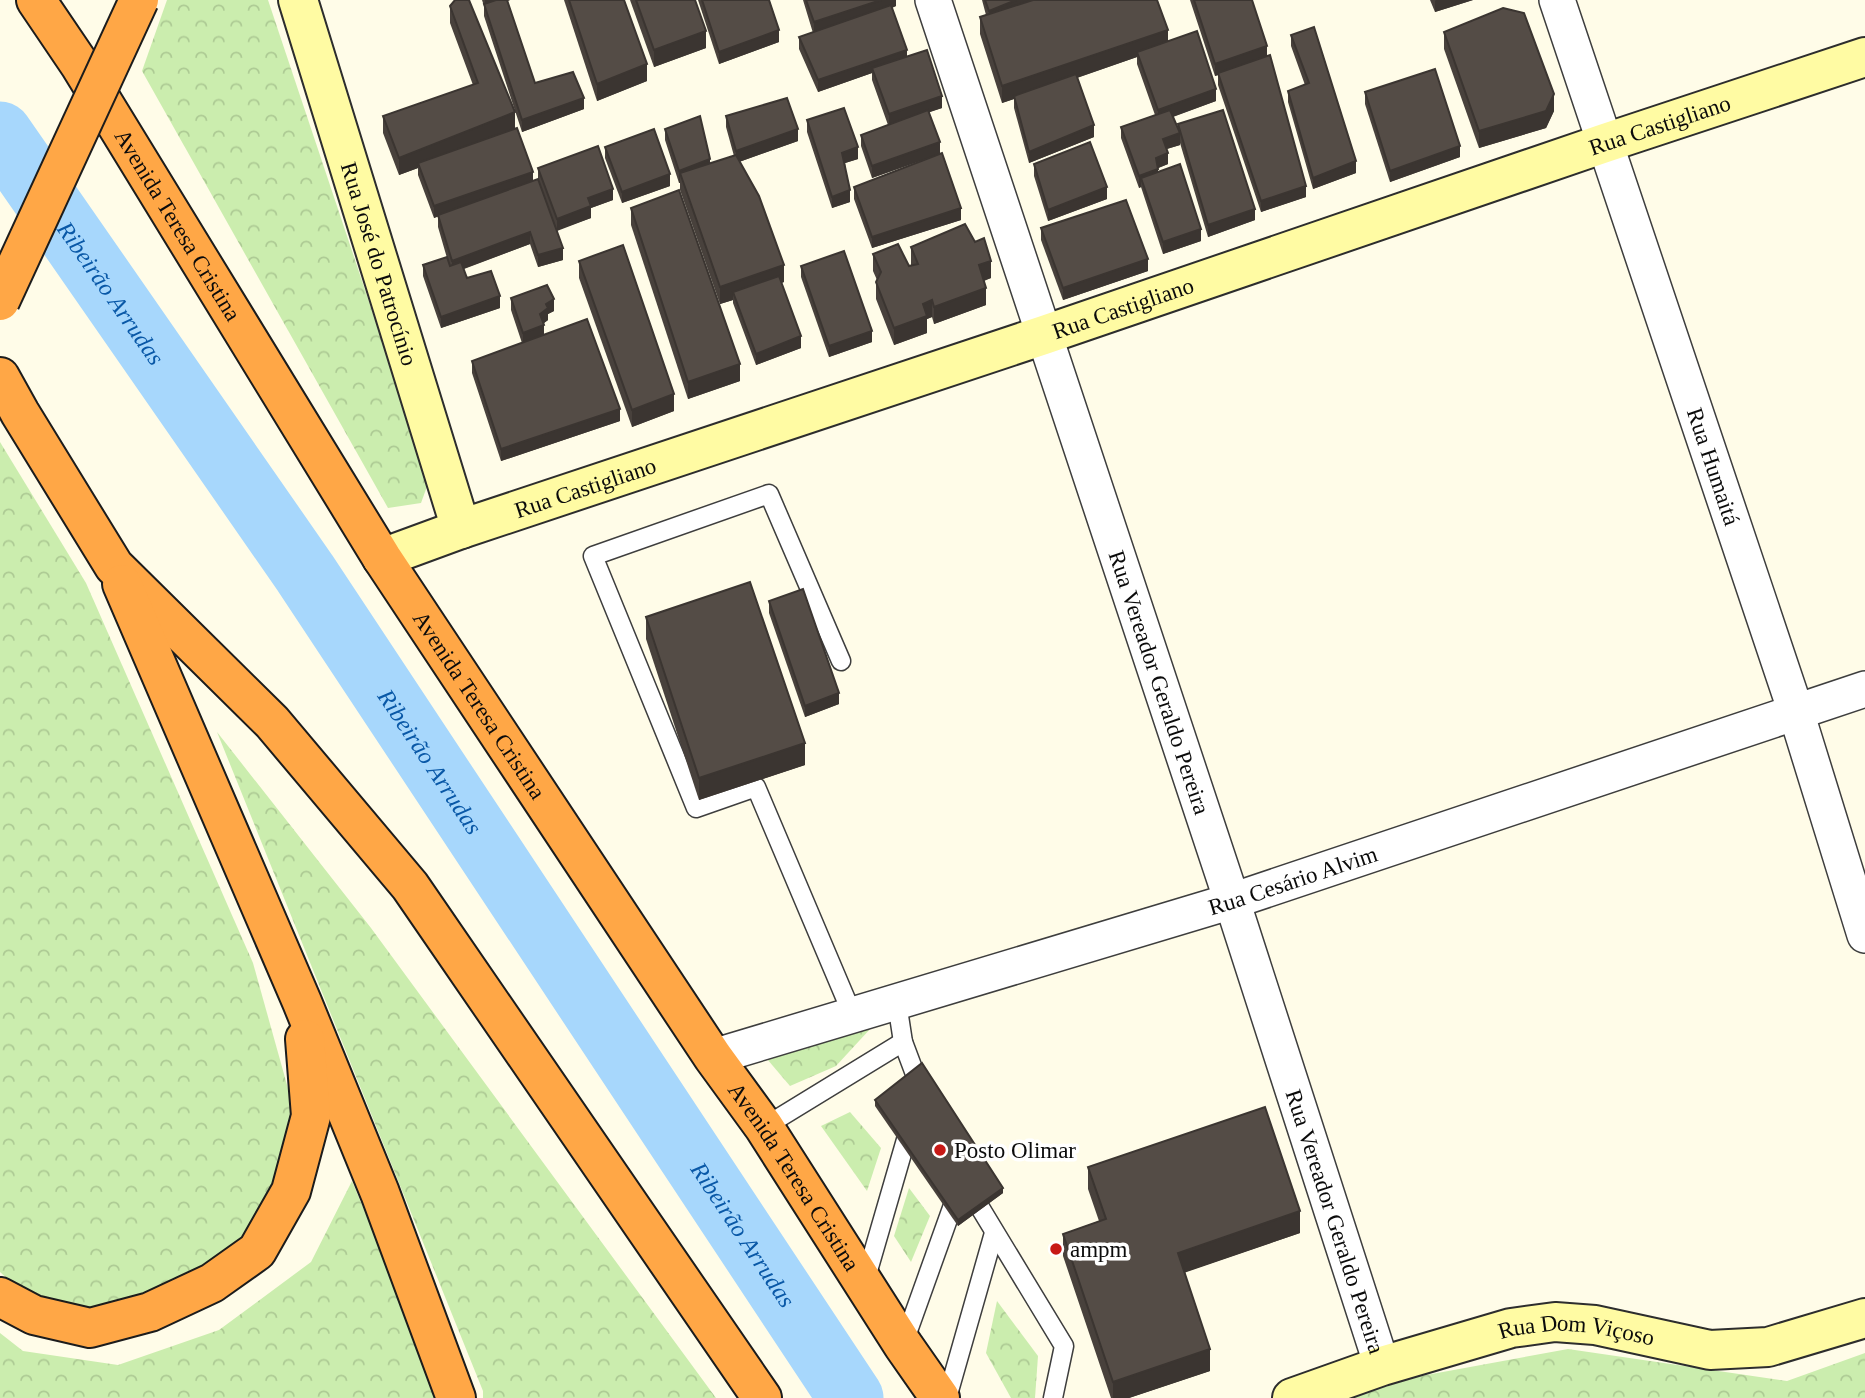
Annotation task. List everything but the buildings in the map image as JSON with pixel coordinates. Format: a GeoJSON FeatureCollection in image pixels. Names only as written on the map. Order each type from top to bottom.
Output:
{"type":"FeatureCollection","features":[{"type":"Feature","properties":{"kind":"highway","name":"Avenida Teresa Cristina"},"geometry":{"type":"LineString","coordinates":[[36,0],[80,65],[382,558],[713,1057],[764,1127],[903,1345],[940,1398]]}},
{"type":"Feature","properties":{"kind":"highway"},"geometry":{"type":"LineString","coordinates":[[0,301],[139,0]]}},
{"type":"Feature","properties":{"kind":"highway"},"geometry":{"type":"LineString","coordinates":[[0,377],[114,566],[302,1002],[380,1193],[456,1398]]}},
{"type":"Feature","properties":{"kind":"highway"},"geometry":{"type":"LineString","coordinates":[[114,566],[272,722],[410,886],[762,1398]]}},
{"type":"Feature","properties":{"kind":"highway"},"geometry":{"type":"LineString","coordinates":[[0,1297],[34,1315],[90,1328],[150,1312],[212,1283],[257,1251],[290,1191],[311,1116],[302,1002]]}},
{"type":"Feature","properties":{"kind":"street","name":"Rua José do Patrocínio"},"geometry":{"type":"LineString","coordinates":[[298,0],[461,529]]}},
{"type":"Feature","properties":{"kind":"street","name":"Rua Vereador Geraldo Pereira"},"geometry":{"type":"LineString","coordinates":[[933,0],[1382,1366]]}},
{"type":"Feature","properties":{"kind":"street","name":"Rua Humaitá"},"geometry":{"type":"LineString","coordinates":[[1557,0],[1796,712],[1865,935]]}},
{"type":"Feature","properties":{"kind":"street","name":"Rua Castigliano"},"geometry":{"type":"LineString","coordinates":[[382,558],[461,529],[1865,57]]}},
{"type":"Feature","properties":{"kind":"street","name":"Rua Cesário Alvim"},"geometry":{"type":"LineString","coordinates":[[713,1057],[1231,901],[1865,689]]}},
{"type":"Feature","properties":{"kind":"street","name":"Rua Dom Viçoso"},"geometry":{"type":"LineString","coordinates":[[1292,1398],[1382,1366],[1511,1328],[1555,1322],[1595,1325],[1710,1350],[1768,1348],[1865,1318]]}},
{"type":"Feature","properties":{"kind":"lane"},"geometry":{"type":"LineString","coordinates":[[841,661],[769,494],[593,556],[696,808],[756,787],[853,1016]]}},
{"type":"Feature","properties":{"kind":"lane"},"geometry":{"type":"LineString","coordinates":[[864,1284],[920,1104],[903,1042],[897,1003]]}},
{"type":"Feature","properties":{"kind":"lane"},"geometry":{"type":"LineString","coordinates":[[764,1127],[903,1042]]}},
{"type":"Feature","properties":{"kind":"lane"},"geometry":{"type":"LineString","coordinates":[[903,1345],[963,1178],[1064,1346],[1053,1398]]}},
{"type":"Feature","properties":{"kind":"lane"},"geometry":{"type":"LineString","coordinates":[[947,1398],[995,1233]]}},
{"type":"Feature","properties":{"kind":"green space"},"geometry":{"type":"Polygon","coordinates":[[[167,0],[268,0],[429,481],[421,503],[388,508],[142,71],[167,0]]]}},
{"type":"Feature","properties":{"kind":"green space"},"geometry":{"type":"Polygon","coordinates":[[[0,442],[86,583],[253,963],[301,1135],[263,1220],[188,1283],[110,1311],[33,1302],[0,1272],[0,442]]]}},
{"type":"Feature","properties":{"kind":"green space"},"geometry":{"type":"Polygon","coordinates":[[[217,732],[371,928],[716,1398],[483,1398],[483,1391],[217,732]]]}},
{"type":"Feature","properties":{"kind":"green space"},"geometry":{"type":"Polygon","coordinates":[[[871,1028],[836,1066],[790,1086],[767,1059],[871,1028]]]}},
{"type":"Feature","properties":{"kind":"green space"},"geometry":{"type":"Polygon","coordinates":[[[850,1112],[881,1148],[867,1191],[821,1126],[850,1112]]]}},
{"type":"Feature","properties":{"kind":"green space"},"geometry":{"type":"Polygon","coordinates":[[[352,1181],[443,1398],[0,1398],[0,1333],[23,1351],[118,1365],[219,1330],[311,1262],[352,1181]]]}},
{"type":"Feature","properties":{"kind":"green space"},"geometry":{"type":"Polygon","coordinates":[[[909,1188],[930,1216],[911,1262],[894,1236],[909,1188]]]}},
{"type":"Feature","properties":{"kind":"green space"},"geometry":{"type":"Polygon","coordinates":[[[997,1301],[1038,1356],[1035,1398],[1011,1398],[986,1353],[997,1301]]]}},
{"type":"Feature","properties":{"kind":"green space"},"geometry":{"type":"Polygon","coordinates":[[[1568,1349],[1787,1381],[1865,1353],[1865,1398],[1352,1398],[1410,1378],[1568,1349]]]}},
{"type":"Feature","properties":{"kind":"waterway","name":"Ribeirão Arrudas"},"geometry":{"type":"LineString","coordinates":[[0,134],[305,573],[851,1398]]}},
{"type":"Feature","properties":{"kind":"place","name":"Posto Olimar"},"geometry":{"type":"Point","coordinates":[940,1150]}},
{"type":"Feature","properties":{"kind":"place","name":"ampm"},"geometry":{"type":"Point","coordinates":[1056,1249]}}]}
